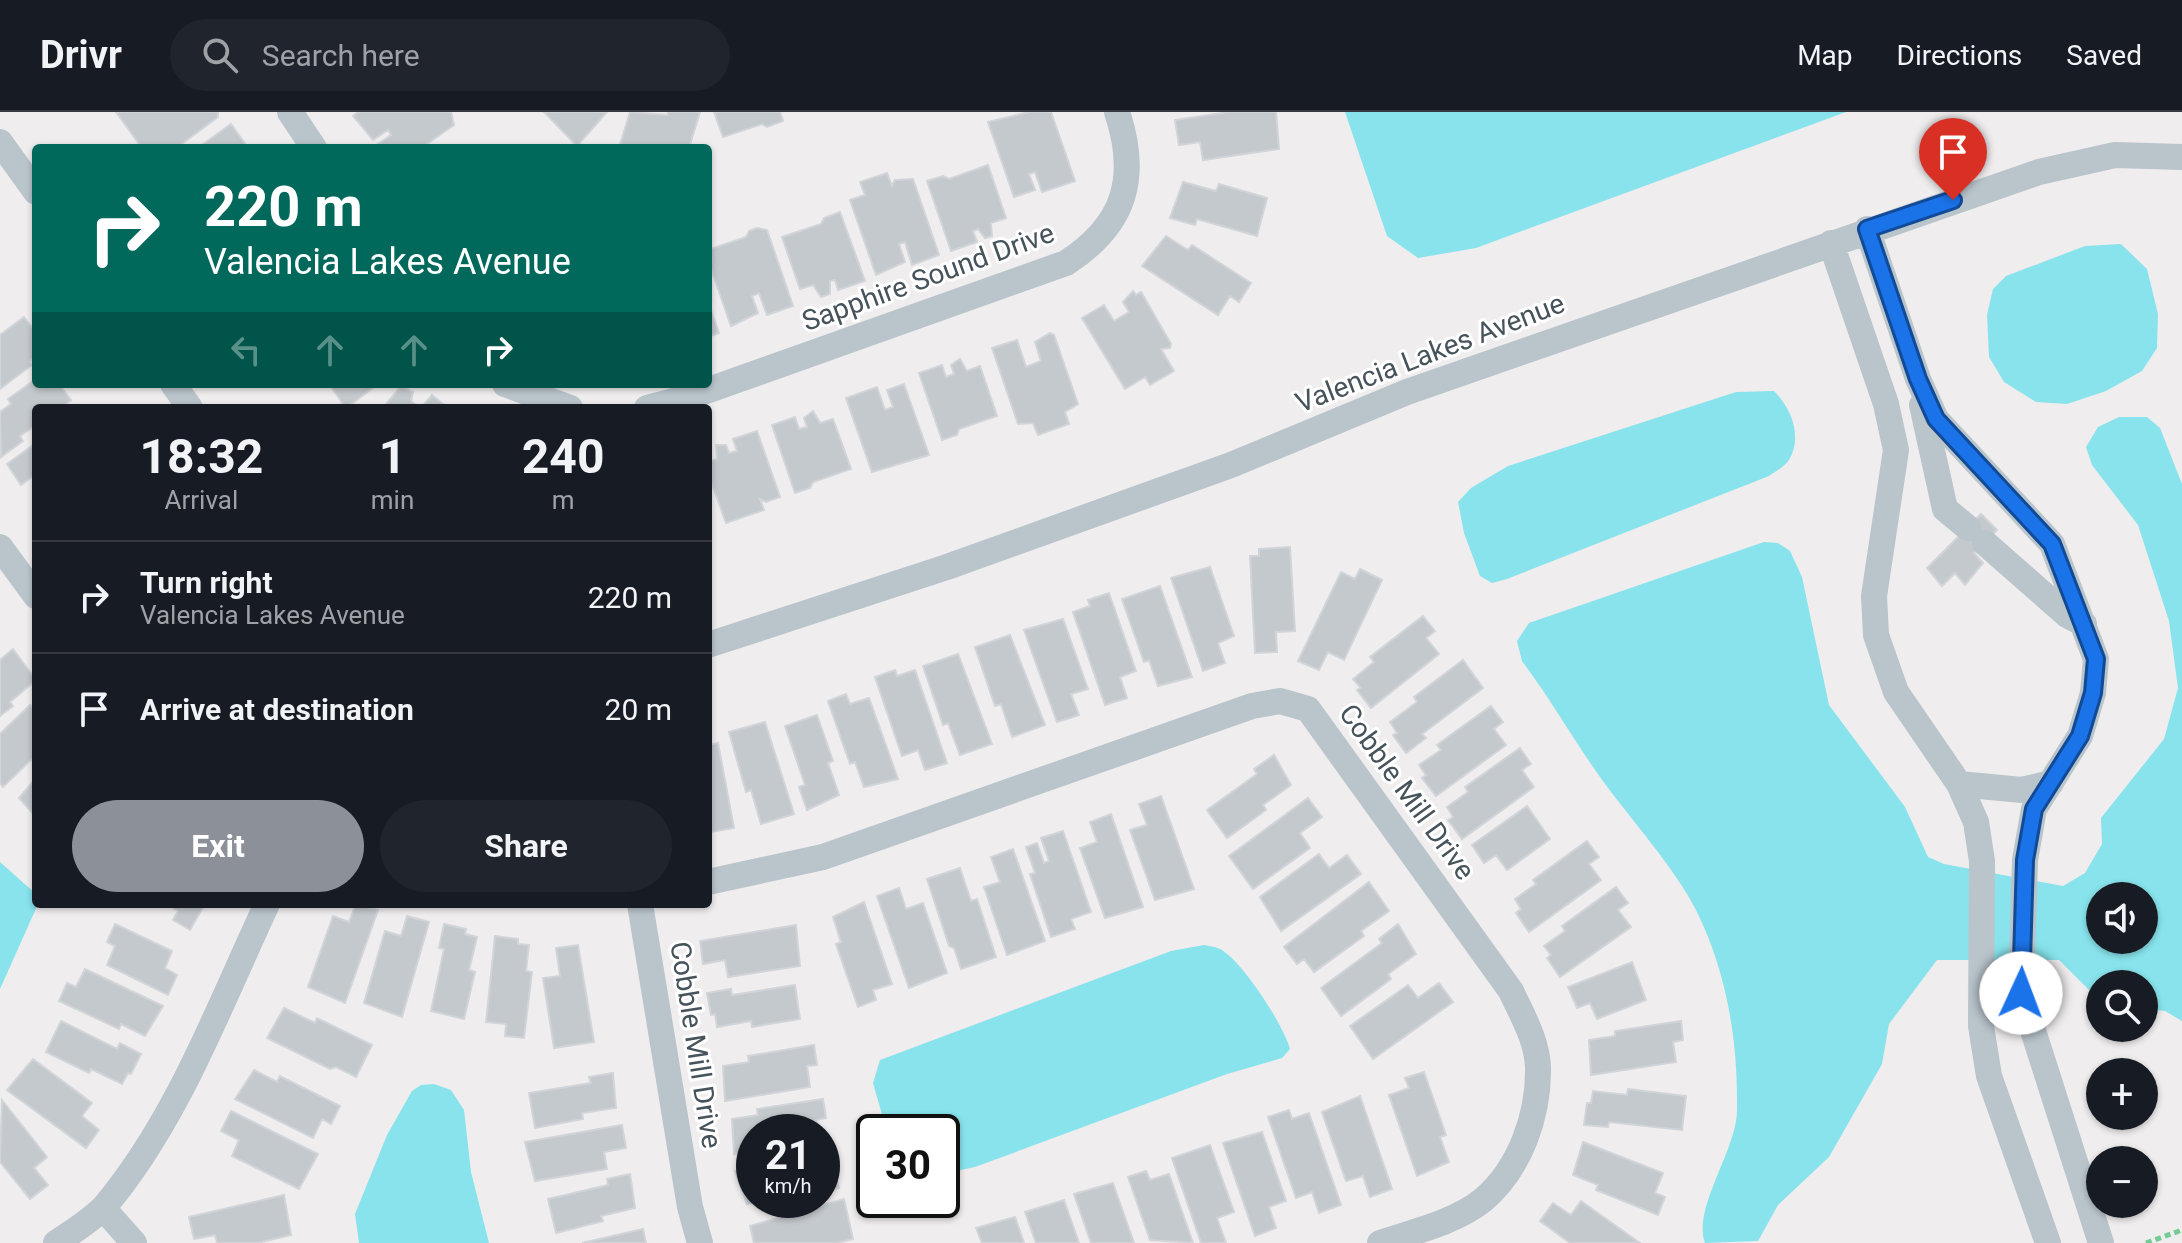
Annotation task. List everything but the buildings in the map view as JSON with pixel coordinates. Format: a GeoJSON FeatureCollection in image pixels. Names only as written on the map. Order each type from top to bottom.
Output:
{"type":"FeatureCollection","features":[{"type":"Feature","properties":{"kind":"street"},"geometry":{"type":"LineString","coordinates":[[290,112],[311,144]]}},
{"type":"Feature","properties":{"kind":"street","name":"Sapphire Sound Drive"},"geometry":{"type":"LineString","coordinates":[[662,404],[1066,263],[1106,232],[1125,190],[1128,162],[1117,112]]}},
{"type":"Feature","properties":{"kind":"street"},"geometry":{"type":"LineString","coordinates":[[0,142],[32,186]]}},
{"type":"Feature","properties":{"kind":"street","name":"Valencia Lakes Avenue"},"geometry":{"type":"LineString","coordinates":[[712,644],[947,567],[1231,465],[1407,392],[1867,229],[2039,172],[2115,155],[2182,157]]}},
{"type":"Feature","properties":{"kind":"street"},"geometry":{"type":"LineString","coordinates":[[1867,229],[1912,362],[1936,419],[2052,544],[2096,659],[2093,693],[2080,736],[2034,809],[2025,860],[2021,993],[2101,1243]]}},
{"type":"Feature","properties":{"kind":"street"},"geometry":{"type":"LineString","coordinates":[[1831,243],[1886,404],[1896,450],[1874,596],[1876,635],[1896,692],[1959,784],[1976,822],[1982,861],[1981,1026],[1989,1076],[2048,1243]]}},
{"type":"Feature","properties":{"kind":"street"},"geometry":{"type":"LineString","coordinates":[[1912,362],[1945,509],[2067,615],[2084,624]]}},
{"type":"Feature","properties":{"kind":"street"},"geometry":{"type":"LineString","coordinates":[[516,388],[559,404]]}},
{"type":"Feature","properties":{"kind":"street"},"geometry":{"type":"LineString","coordinates":[[0,547],[32,591]]}},
{"type":"Feature","properties":{"kind":"street","name":"Cobble Mill Drive"},"geometry":{"type":"LineString","coordinates":[[712,881],[823,857],[1252,706],[1280,701],[1308,709],[1511,991],[1531,1033],[1538,1066],[1530,1125],[1513,1167],[1482,1201],[1432,1225],[1380,1243]]}},
{"type":"Feature","properties":{"kind":"street"},"geometry":{"type":"LineString","coordinates":[[1959,784],[2022,790],[2051,783]]}},
{"type":"Feature","properties":{"kind":"street"},"geometry":{"type":"LineString","coordinates":[[56,1243],[103,1208],[143,1154],[172,1105],[265,908]]}},
{"type":"Feature","properties":{"kind":"street","name":"Cobble Mill Drive"},"geometry":{"type":"LineString","coordinates":[[641,908],[690,1207],[700,1243]]}},
{"type":"Feature","properties":{"kind":"street"},"geometry":{"type":"LineString","coordinates":[[103,1208],[134,1243]]}},
{"type":"Feature","properties":{"kind":"path"},"geometry":{"type":"LineString","coordinates":[[2146,1243],[2182,1230]]}},
{"type":"Feature","properties":{"kind":"water"},"geometry":{"type":"Polygon","coordinates":[[[1345,112],[1846,112],[1476,248],[1418,258],[1387,236],[1345,112]]]}},
{"type":"Feature","properties":{"kind":"water"},"geometry":{"type":"Polygon","coordinates":[[[2121,244],[2147,269],[2158,314],[2157,348],[2142,371],[2106,391],[2067,404],[2036,402],[2004,382],[1989,357],[1987,315],[1993,289],[2006,276],[2085,246],[2121,244]]]}},
{"type":"Feature","properties":{"kind":"water"},"geometry":{"type":"Polygon","coordinates":[[[1774,391],[1790,414],[1795,441],[1789,460],[1769,476],[1507,579],[1492,583],[1480,576],[1464,533],[1458,502],[1471,488],[1508,466],[1736,392],[1774,391]]]}},
{"type":"Feature","properties":{"kind":"water"},"geometry":{"type":"Polygon","coordinates":[[[2119,417],[2147,417],[2160,428],[2182,484],[2182,1021],[2158,1010],[2158,970],[2086,970],[2086,987],[2059,960],[1937,960],[1889,1024],[1882,1064],[1829,1157],[1778,1205],[1758,1241],[1705,1243],[1703,1229],[1709,1196],[1730,1143],[1737,1110],[1733,1033],[1716,958],[1687,894],[1590,763],[1522,661],[1517,641],[1529,623],[1764,542],[1778,543],[1790,551],[1802,577],[1829,705],[1905,807],[1928,857],[1944,864],[2063,886],[2085,873],[2102,844],[2101,818],[2164,739],[2178,688],[2169,621],[2138,525],[2092,465],[2086,447],[2098,427],[2119,417]]]}},
{"type":"Feature","properties":{"kind":"water"},"geometry":{"type":"Polygon","coordinates":[[[0,862],[32,890],[32,908],[36,908],[0,989],[0,862]]]}},
{"type":"Feature","properties":{"kind":"water"},"geometry":{"type":"Polygon","coordinates":[[[1204,945],[1220,949],[1231,957],[1262,995],[1280,1025],[1290,1049],[1282,1058],[1227,1074],[960,1170],[960,1114],[882,1114],[873,1083],[880,1060],[1171,951],[1204,945]]]}},
{"type":"Feature","properties":{"kind":"water"},"geometry":{"type":"Polygon","coordinates":[[[434,1084],[451,1090],[464,1110],[471,1172],[489,1243],[359,1243],[355,1214],[387,1135],[412,1091],[421,1085],[434,1084]]]}},
{"type":"Feature","properties":{"kind":"route"},"geometry":{"type":"LineString","coordinates":[[1953,200],[1867,229],[1918,379],[1936,419],[2052,544],[2096,659],[2093,693],[2080,736],[2034,809],[2025,860],[2021,993]]}}]}
